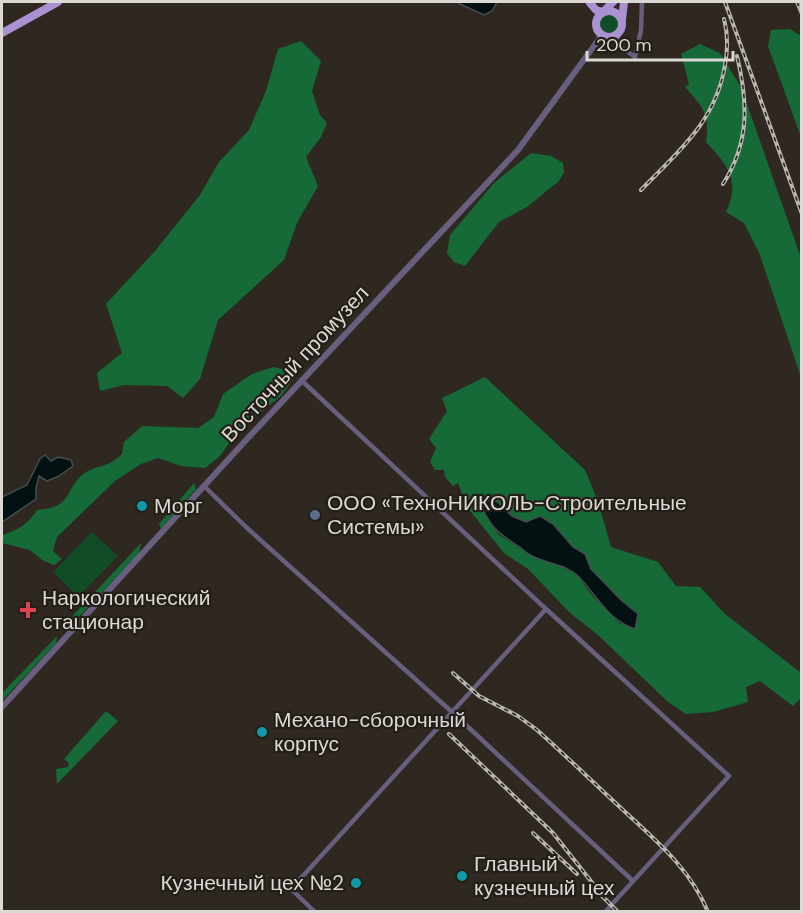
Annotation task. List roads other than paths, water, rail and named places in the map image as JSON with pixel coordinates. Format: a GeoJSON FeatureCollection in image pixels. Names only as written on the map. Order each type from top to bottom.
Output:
{"type":"FeatureCollection","features":[{"type":"Feature","properties":{"kind":"main road"},"geometry":{"type":"LineString","coordinates":[[2,33],[58,2]]}},
{"type":"Feature","properties":{"kind":"main road"},"geometry":{"type":"LineString","coordinates":[[590,2],[596,10],[616,12],[621,17],[622,25]]}},
{"type":"Feature","properties":{"kind":"main road"},"geometry":{"type":"LineString","coordinates":[[590,2],[596,27],[602,35],[611,37],[617,34],[622,25],[624,2]]}},
{"type":"Feature","properties":{"kind":"main road"},"geometry":{"type":"LineString","coordinates":[[596,27],[597,18],[613,2]]}},
{"type":"Feature","properties":{"kind":"street"},"geometry":{"type":"LineString","coordinates":[[617,34],[621,47],[635,57],[641,30],[642,2]]}},
{"type":"Feature","properties":{"kind":"street","name":"Восточный промузел"},"geometry":{"type":"LineString","coordinates":[[2,707],[301,380],[518,150],[602,35]]}},
{"type":"Feature","properties":{"kind":"street"},"geometry":{"type":"LineString","coordinates":[[301,380],[729,776],[605,912]]}},
{"type":"Feature","properties":{"kind":"street"},"geometry":{"type":"LineString","coordinates":[[205,487],[633,881]]}},
{"type":"Feature","properties":{"kind":"street"},"geometry":{"type":"LineString","coordinates":[[315,912],[291,889],[546,609]]}},
{"type":"Feature","properties":{"kind":"railway"},"geometry":{"type":"LineString","coordinates":[[725,2],[802,214]]}},
{"type":"Feature","properties":{"kind":"railway"},"geometry":{"type":"LineString","coordinates":[[797,2],[802,14]]}},
{"type":"Feature","properties":{"kind":"railway"},"geometry":{"type":"LineString","coordinates":[[641,190],[694,134],[713,103],[726,59],[727,36],[724,19]]}},
{"type":"Feature","properties":{"kind":"railway"},"geometry":{"type":"LineString","coordinates":[[723,184],[738,153],[744,122],[745,106],[737,56]]}},
{"type":"Feature","properties":{"kind":"railway"},"geometry":{"type":"LineString","coordinates":[[453,673],[479,696],[518,716],[537,730],[647,832],[692,882],[708,912]]}},
{"type":"Feature","properties":{"kind":"railway"},"geometry":{"type":"LineString","coordinates":[[449,734],[553,833],[605,899]]}},
{"type":"Feature","properties":{"kind":"railway"},"geometry":{"type":"LineString","coordinates":[[533,833],[577,874]]}},
{"type":"Feature","properties":{"kind":"railway"},"geometry":{"type":"LineString","coordinates":[[600,894],[618,912]]}},
{"type":"Feature","properties":{"kind":"place","name":"Морг"},"geometry":{"type":"Point","coordinates":[142,506]}},
{"type":"Feature","properties":{"kind":"place","name":"ООО «ТехноНИКОЛЬ-Строительные Системы»"},"geometry":{"type":"Point","coordinates":[315,515]}},
{"type":"Feature","properties":{"kind":"place","name":"Наркологический стационар"},"geometry":{"type":"Point","coordinates":[28,610]}},
{"type":"Feature","properties":{"kind":"place","name":"Механо-сборочный корпус"},"geometry":{"type":"Point","coordinates":[262,732]}},
{"type":"Feature","properties":{"kind":"place","name":"Главный кузнечный цех"},"geometry":{"type":"Point","coordinates":[462,876]}},
{"type":"Feature","properties":{"kind":"place","name":"Кузнечный цех №2"},"geometry":{"type":"Point","coordinates":[356,883]}}]}
